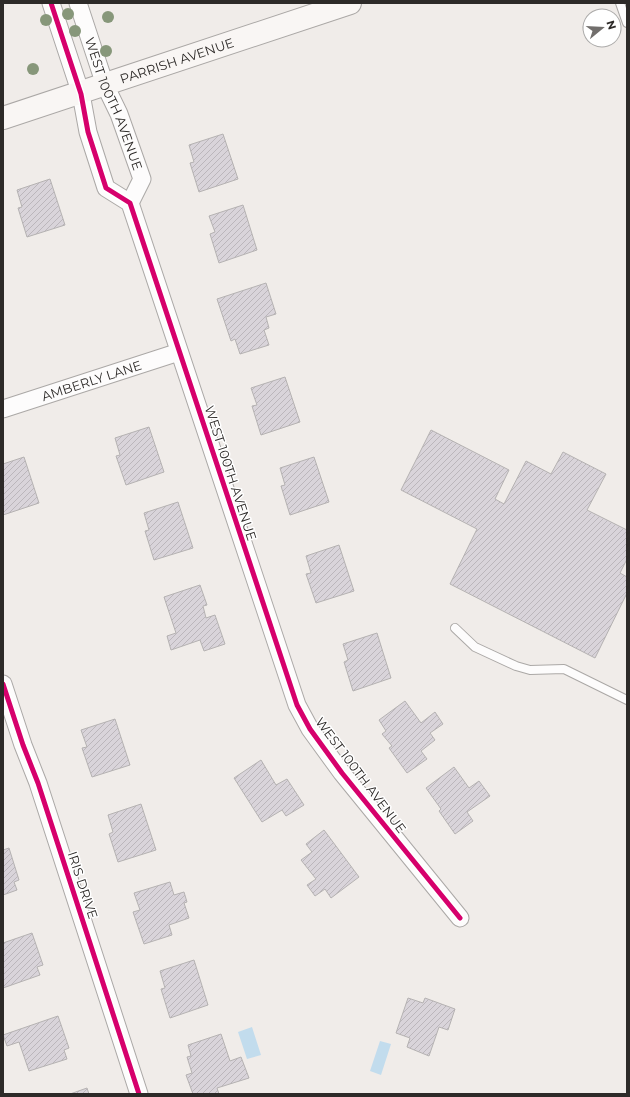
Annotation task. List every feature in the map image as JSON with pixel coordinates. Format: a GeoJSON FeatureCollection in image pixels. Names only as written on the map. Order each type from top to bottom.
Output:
{"type":"FeatureCollection","features":[{"type":"Feature","properties":{"kind":"street","name":"WEST 100TH AVENUE"},"geometry":{"type":"LineString","coordinates":[[51,3],[81,94],[88,132],[106,188],[130,203],[297,705],[310,729],[342,773],[460,918]]}},
{"type":"Feature","properties":{"kind":"street","name":"WEST 100TH AVENUE"},"geometry":{"type":"LineString","coordinates":[[78,3],[105,85],[119,114],[142,179],[130,203]]}},
{"type":"Feature","properties":{"kind":"street","name":"PARRISH AVENUE"},"geometry":{"type":"LineString","coordinates":[[3,118],[81,94],[350,3]]}},
{"type":"Feature","properties":{"kind":"street","name":"AMBERLY LANE"},"geometry":{"type":"LineString","coordinates":[[3,409],[179,352]]}},
{"type":"Feature","properties":{"kind":"street","name":"IRIS DRIVE"},"geometry":{"type":"LineString","coordinates":[[3,684],[23,744],[41,791],[139,1094]]}},
{"type":"Feature","properties":{"kind":"lane"},"geometry":{"type":"LineString","coordinates":[[620,3],[627,23]]}},
{"type":"Feature","properties":{"kind":"lane"},"geometry":{"type":"LineString","coordinates":[[455,628],[475,647],[516,666],[530,670],[564,669],[627,700]]}},
{"type":"Feature","properties":{"kind":"water"},"geometry":{"type":"Polygon","coordinates":[[[252,1027],[261,1055],[247,1059],[238,1032],[252,1027]]]}},
{"type":"Feature","properties":{"kind":"water"},"geometry":{"type":"Polygon","coordinates":[[[380,1041],[391,1044],[381,1075],[370,1071],[380,1041]]]}},
{"type":"Feature","properties":{"kind":"building"},"geometry":{"type":"Polygon","coordinates":[[[223,134],[238,179],[199,192],[190,163],[194,162],[189,145],[223,134]]]}},
{"type":"Feature","properties":{"kind":"building"},"geometry":{"type":"Polygon","coordinates":[[[50,179],[65,225],[27,237],[18,208],[22,207],[17,190],[50,179]]]}},
{"type":"Feature","properties":{"kind":"building"},"geometry":{"type":"Polygon","coordinates":[[[243,205],[257,250],[219,263],[210,234],[215,232],[209,216],[243,205]]]}},
{"type":"Feature","properties":{"kind":"building"},"geometry":{"type":"Polygon","coordinates":[[[266,283],[276,314],[266,317],[269,328],[264,330],[269,345],[240,354],[235,339],[231,341],[217,299],[266,283]]]}},
{"type":"Feature","properties":{"kind":"building"},"geometry":{"type":"Polygon","coordinates":[[[285,377],[300,422],[261,435],[252,406],[257,405],[251,388],[285,377]]]}},
{"type":"Feature","properties":{"kind":"building"},"geometry":{"type":"Polygon","coordinates":[[[149,427],[164,472],[126,485],[116,456],[120,455],[115,438],[149,427]]]}},
{"type":"Feature","properties":{"kind":"building"},"geometry":{"type":"Polygon","coordinates":[[[431,430],[509,470],[495,499],[504,504],[526,461],[551,474],[563,452],[606,474],[587,510],[627,530],[627,559],[620,573],[627,577],[627,593],[595,658],[450,584],[477,529],[401,490],[431,430]]]}},
{"type":"Feature","properties":{"kind":"building"},"geometry":{"type":"Polygon","coordinates":[[[24,457],[39,503],[3,515],[3,464],[24,457]]]}},
{"type":"Feature","properties":{"kind":"building"},"geometry":{"type":"Polygon","coordinates":[[[314,457],[329,502],[290,515],[281,486],[285,485],[280,468],[314,457]]]}},
{"type":"Feature","properties":{"kind":"building"},"geometry":{"type":"Polygon","coordinates":[[[178,502],[193,548],[154,560],[145,531],[149,530],[144,513],[178,502]]]}},
{"type":"Feature","properties":{"kind":"building"},"geometry":{"type":"Polygon","coordinates":[[[339,545],[354,591],[316,603],[306,574],[311,573],[306,556],[339,545]]]}},
{"type":"Feature","properties":{"kind":"building"},"geometry":{"type":"Polygon","coordinates":[[[200,585],[207,605],[203,606],[206,618],[215,615],[225,644],[204,651],[200,640],[171,650],[167,636],[176,633],[164,597],[200,585]]]}},
{"type":"Feature","properties":{"kind":"building"},"geometry":{"type":"Polygon","coordinates":[[[377,633],[391,678],[353,691],[344,662],[348,660],[343,644],[377,633]]]}},
{"type":"Feature","properties":{"kind":"building"},"geometry":{"type":"Polygon","coordinates":[[[405,701],[421,723],[435,712],[443,724],[430,733],[435,740],[421,751],[427,759],[407,773],[389,748],[392,746],[382,734],[386,731],[379,720],[405,701]]]}},
{"type":"Feature","properties":{"kind":"building"},"geometry":{"type":"Polygon","coordinates":[[[115,719],[130,765],[92,777],[82,748],[87,747],[81,730],[115,719]]]}},
{"type":"Feature","properties":{"kind":"building"},"geometry":{"type":"Polygon","coordinates":[[[261,760],[276,785],[287,779],[304,805],[286,816],[282,810],[262,822],[234,778],[261,760]]]}},
{"type":"Feature","properties":{"kind":"building"},"geometry":{"type":"Polygon","coordinates":[[[454,767],[469,788],[479,781],[490,796],[467,812],[473,821],[455,834],[439,811],[441,809],[426,788],[454,767]]]}},
{"type":"Feature","properties":{"kind":"building"},"geometry":{"type":"Polygon","coordinates":[[[141,804],[156,850],[118,862],[109,834],[113,832],[108,815],[141,804]]]}},
{"type":"Feature","properties":{"kind":"building"},"geometry":{"type":"Polygon","coordinates":[[[324,830],[359,877],[331,898],[325,889],[315,896],[307,885],[316,879],[301,860],[312,852],[306,844],[324,830]]]}},
{"type":"Feature","properties":{"kind":"building"},"geometry":{"type":"Polygon","coordinates":[[[9,848],[19,880],[14,882],[17,890],[3,895],[3,850],[9,848]]]}},
{"type":"Feature","properties":{"kind":"building"},"geometry":{"type":"Polygon","coordinates":[[[170,882],[174,895],[184,892],[187,902],[184,903],[189,918],[169,925],[172,935],[144,944],[133,912],[140,910],[134,893],[170,882]]]}},
{"type":"Feature","properties":{"kind":"building"},"geometry":{"type":"Polygon","coordinates":[[[32,933],[43,965],[37,967],[40,975],[3,988],[3,943],[32,933]]]}},
{"type":"Feature","properties":{"kind":"building"},"geometry":{"type":"Polygon","coordinates":[[[194,960],[208,1005],[170,1018],[161,989],[165,988],[160,971],[194,960]]]}},
{"type":"Feature","properties":{"kind":"building"},"geometry":{"type":"Polygon","coordinates":[[[408,998],[423,1003],[425,998],[455,1009],[448,1030],[439,1027],[429,1056],[407,1047],[410,1038],[396,1033],[408,998]]]}},
{"type":"Feature","properties":{"kind":"building"},"geometry":{"type":"Polygon","coordinates":[[[58,1016],[69,1048],[64,1050],[67,1059],[29,1071],[19,1042],[7,1046],[3,1035],[58,1016]]]}},
{"type":"Feature","properties":{"kind":"building"},"geometry":{"type":"Polygon","coordinates":[[[221,1034],[230,1061],[241,1057],[249,1078],[217,1088],[219,1094],[193,1094],[186,1075],[192,1073],[187,1057],[191,1056],[188,1045],[221,1034]]]}},
{"type":"Feature","properties":{"kind":"building"},"geometry":{"type":"Polygon","coordinates":[[[87,1088],[89,1094],[70,1094],[87,1088]]]}},
{"type":"Feature","properties":{"kind":"cycle path"},"geometry":{"type":"LineString","coordinates":[[51,3],[81,94],[88,132],[106,188],[130,203],[297,705],[310,729],[342,773],[460,918]]}},
{"type":"Feature","properties":{"kind":"cycle path"},"geometry":{"type":"LineString","coordinates":[[3,684],[23,745],[38,783],[139,1094]]}}]}
